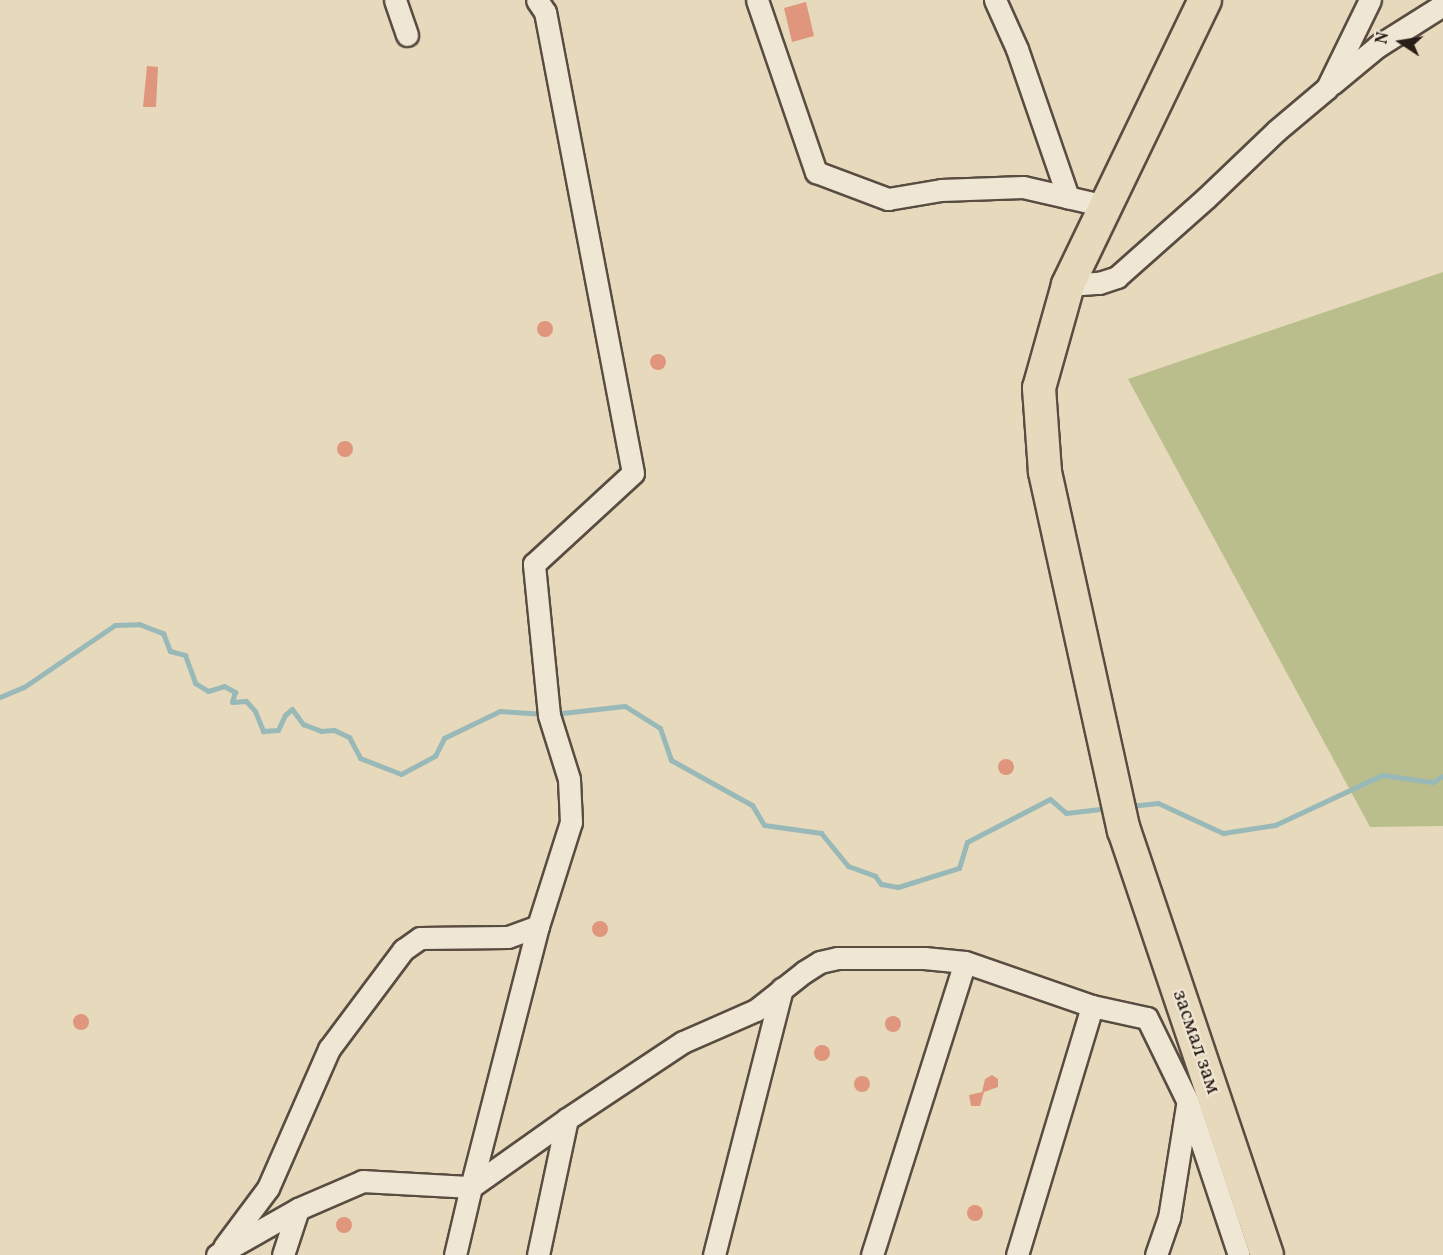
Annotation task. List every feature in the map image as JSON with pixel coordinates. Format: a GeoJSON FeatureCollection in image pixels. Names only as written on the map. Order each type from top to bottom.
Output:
{"type":"FeatureCollection","features":[{"type":"Feature","properties":{"kind":"highway","name":"засмал зам"},"geometry":{"type":"LineString","coordinates":[[1205,0],[1068,285],[1039,388],[1045,472],[1111,780],[1124,830],[1268,1255]]}},
{"type":"Feature","properties":{"kind":"street"},"geometry":{"type":"LineString","coordinates":[[395,0],[407,35]]}},
{"type":"Feature","properties":{"kind":"street"},"geometry":{"type":"LineString","coordinates":[[455,1255],[538,926],[571,822],[569,778],[549,715],[534,564],[633,473],[545,12],[537,0]]}},
{"type":"Feature","properties":{"kind":"street"},"geometry":{"type":"LineString","coordinates":[[757,0],[816,172],[888,199],[941,190],[1023,187],[1106,206]]}},
{"type":"Feature","properties":{"kind":"street"},"geometry":{"type":"LineString","coordinates":[[995,0],[1017,49],[1068,197]]}},
{"type":"Feature","properties":{"kind":"street"},"geometry":{"type":"LineString","coordinates":[[1327,88],[1370,0]]}},
{"type":"Feature","properties":{"kind":"street"},"geometry":{"type":"LineString","coordinates":[[1068,285],[1100,283],[1117,277],[1206,198],[1276,131],[1327,88],[1378,46],[1443,5]]}},
{"type":"Feature","properties":{"kind":"street"},"geometry":{"type":"LineString","coordinates":[[217,1255],[268,1188],[329,1050],[403,950],[420,939],[508,937],[538,926]]}},
{"type":"Feature","properties":{"kind":"street"},"geometry":{"type":"LineString","coordinates":[[217,1255],[298,1209],[363,1181],[471,1187],[567,1119],[683,1042],[756,1010],[820,962],[838,958],[924,958],[965,962],[1092,1006],[1148,1018],[1188,1102],[1239,1255]]}},
{"type":"Feature","properties":{"kind":"street"},"geometry":{"type":"LineString","coordinates":[[872,1255],[965,962]]}},
{"type":"Feature","properties":{"kind":"street"},"geometry":{"type":"LineString","coordinates":[[714,1255],[782,989]]}},
{"type":"Feature","properties":{"kind":"street"},"geometry":{"type":"LineString","coordinates":[[1017,1255],[1092,1006]]}},
{"type":"Feature","properties":{"kind":"street"},"geometry":{"type":"LineString","coordinates":[[1156,1255],[1169,1218],[1188,1102]]}},
{"type":"Feature","properties":{"kind":"street"},"geometry":{"type":"LineString","coordinates":[[538,1255],[567,1119]]}},
{"type":"Feature","properties":{"kind":"street"},"geometry":{"type":"LineString","coordinates":[[283,1255],[298,1209]]}},
{"type":"Feature","properties":{"kind":"green space"},"geometry":{"type":"Polygon","coordinates":[[[1443,272],[1443,826],[1370,827],[1128,379],[1443,272]]]}},
{"type":"Feature","properties":{"kind":"building"},"geometry":{"type":"Polygon","coordinates":[[[806,2],[814,36],[792,42],[784,8],[806,2]]]}},
{"type":"Feature","properties":{"kind":"building"},"geometry":{"type":"Polygon","coordinates":[[[147,66],[158,67],[156,107],[143,107],[147,66]]]}},
{"type":"Feature","properties":{"kind":"building"},"geometry":{"type":"Polygon","coordinates":[[[542,321],[548,321],[553,329],[551,335],[542,337],[537,332],[537,326],[542,321]]]}},
{"type":"Feature","properties":{"kind":"building"},"geometry":{"type":"Polygon","coordinates":[[[655,354],[661,354],[666,362],[664,368],[655,370],[650,365],[650,359],[655,354]]]}},
{"type":"Feature","properties":{"kind":"building"},"geometry":{"type":"Polygon","coordinates":[[[345,441],[351,443],[353,449],[351,455],[345,457],[339,455],[337,449],[339,443],[345,441]]]}},
{"type":"Feature","properties":{"kind":"building"},"geometry":{"type":"Polygon","coordinates":[[[1006,759],[1012,761],[1014,767],[1012,773],[1006,775],[1000,773],[998,767],[1000,761],[1006,759]]]}},
{"type":"Feature","properties":{"kind":"building"},"geometry":{"type":"Polygon","coordinates":[[[600,921],[608,929],[600,937],[592,929],[600,921]]]}},
{"type":"Feature","properties":{"kind":"building"},"geometry":{"type":"Polygon","coordinates":[[[81,1014],[89,1022],[81,1030],[73,1022],[81,1014]]]}},
{"type":"Feature","properties":{"kind":"building"},"geometry":{"type":"Polygon","coordinates":[[[893,1016],[901,1024],[893,1032],[885,1024],[893,1016]]]}},
{"type":"Feature","properties":{"kind":"building"},"geometry":{"type":"Polygon","coordinates":[[[822,1045],[830,1053],[822,1061],[814,1053],[822,1045]]]}},
{"type":"Feature","properties":{"kind":"building"},"geometry":{"type":"Polygon","coordinates":[[[992,1075],[998,1079],[998,1087],[984,1092],[980,1106],[971,1106],[969,1095],[982,1092],[985,1079],[992,1075]]]}},
{"type":"Feature","properties":{"kind":"building"},"geometry":{"type":"Polygon","coordinates":[[[862,1076],[870,1084],[862,1092],[854,1084],[862,1076]]]}},
{"type":"Feature","properties":{"kind":"building"},"geometry":{"type":"Polygon","coordinates":[[[975,1205],[983,1213],[975,1221],[967,1213],[975,1205]]]}},
{"type":"Feature","properties":{"kind":"building"},"geometry":{"type":"Polygon","coordinates":[[[341,1217],[347,1217],[352,1225],[350,1231],[341,1233],[336,1228],[336,1222],[341,1217]]]}},
{"type":"Feature","properties":{"kind":"waterway"},"geometry":{"type":"LineString","coordinates":[[0,697],[24,687],[115,625],[139,624],[163,633],[170,651],[185,655],[195,683],[208,691],[224,686],[235,692],[232,702],[246,701],[255,711],[263,731],[278,730],[285,715],[292,709],[303,724],[321,731],[334,730],[349,737],[360,758],[401,774],[435,756],[444,738],[500,711],[544,714]]}},
{"type":"Feature","properties":{"kind":"waterway"},"geometry":{"type":"LineString","coordinates":[[553,714],[625,706],[660,728],[671,760],[752,805],[764,825],[821,833],[848,866],[875,876],[881,884],[898,887],[959,868],[967,842],[1050,799],[1066,813],[1109,808]]}},
{"type":"Feature","properties":{"kind":"waterway"},"geometry":{"type":"LineString","coordinates":[[1130,806],[1158,803],[1223,833],[1275,825],[1382,775],[1433,782],[1443,776]]}}]}
